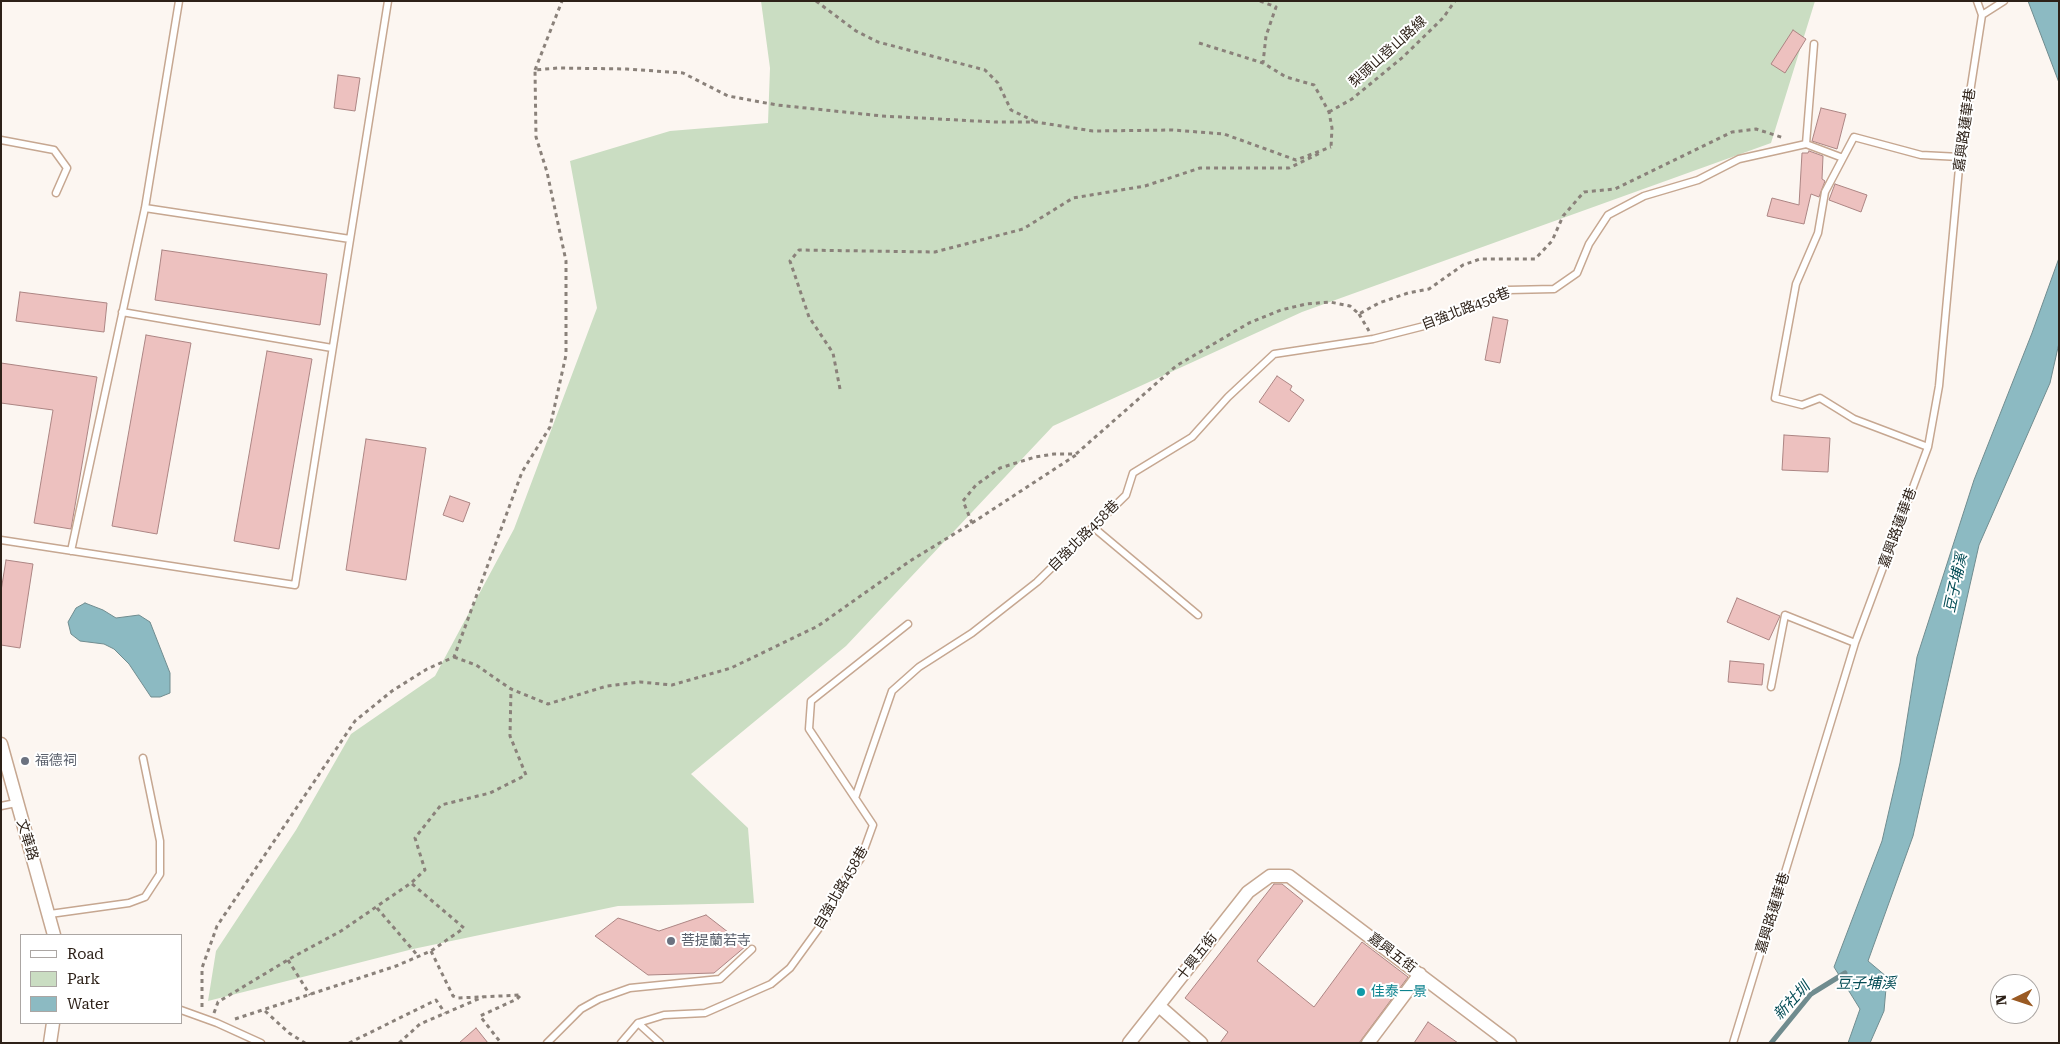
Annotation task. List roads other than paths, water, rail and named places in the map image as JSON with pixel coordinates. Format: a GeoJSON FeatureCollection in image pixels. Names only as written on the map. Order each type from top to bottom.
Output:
{"type":"FeatureCollection","features":[{"type":"Feature","properties":{"kind":"street","name":"文華路"},"geometry":{"type":"LineString","coordinates":[[1,744],[16,802],[50,914],[54,934]]}},
{"type":"Feature","properties":{"kind":"street","name":"嘉興五街"},"geometry":{"type":"LineString","coordinates":[[1270,876],[1289,876],[1510,1043]]}},
{"type":"Feature","properties":{"kind":"street","name":"十興五街"},"geometry":{"type":"LineString","coordinates":[[1129,1043],[1248,892],[1270,876]]}},
{"type":"Feature","properties":{"kind":"street"},"geometry":{"type":"LineString","coordinates":[[1368,1043],[1420,974]]}},
{"type":"Feature","properties":{"kind":"street"},"geometry":{"type":"LineString","coordinates":[[1159,1006],[1201,1043]]}},
{"type":"Feature","properties":{"kind":"street"},"geometry":{"type":"LineString","coordinates":[[50,1043],[53,1024]]}},
{"type":"Feature","properties":{"kind":"lane"},"geometry":{"type":"LineString","coordinates":[[71,552],[145,208],[179,1]]}},
{"type":"Feature","properties":{"kind":"lane"},"geometry":{"type":"LineString","coordinates":[[1,540],[295,585],[388,1]]}},
{"type":"Feature","properties":{"kind":"lane"},"geometry":{"type":"LineString","coordinates":[[1977,1],[1982,15],[2001,4]]}},
{"type":"Feature","properties":{"kind":"lane","name":"嘉興路蓮華巷"},"geometry":{"type":"LineString","coordinates":[[1733,1043],[1855,643],[1928,447],[1939,386],[1960,157],[1982,15]]}},
{"type":"Feature","properties":{"kind":"lane"},"geometry":{"type":"LineString","coordinates":[[1814,44],[1806,144],[1843,158]]}},
{"type":"Feature","properties":{"kind":"lane"},"geometry":{"type":"LineString","coordinates":[[1928,447],[1854,419],[1820,398],[1802,405],[1775,398],[1796,284],[1818,233],[1825,192],[1854,137],[1921,155],[1960,157]]}},
{"type":"Feature","properties":{"kind":"lane"},"geometry":{"type":"LineString","coordinates":[[1,140],[54,150],[67,168],[56,193]]}},
{"type":"Feature","properties":{"kind":"lane","name":"自強北路458巷"},"geometry":{"type":"LineString","coordinates":[[638,1023],[664,1015],[705,1013],[771,984],[790,968],[827,916],[845,880],[861,858],[873,825],[855,798],[892,691],[918,666],[972,633],[1038,582],[1126,495],[1133,473],[1192,436],[1274,354],[1373,339],[1432,324],[1508,290],[1554,289],[1577,273],[1589,244],[1608,215],[1644,196],[1698,180],[1739,159],[1806,144]]}},
{"type":"Feature","properties":{"kind":"lane"},"geometry":{"type":"LineString","coordinates":[[145,208],[350,239]]}},
{"type":"Feature","properties":{"kind":"lane"},"geometry":{"type":"LineString","coordinates":[[122,312],[332,348]]}},
{"type":"Feature","properties":{"kind":"lane"},"geometry":{"type":"LineString","coordinates":[[1093,527],[1198,616]]}},
{"type":"Feature","properties":{"kind":"lane"},"geometry":{"type":"LineString","coordinates":[[1771,687],[1785,615],[1855,643]]}},
{"type":"Feature","properties":{"kind":"lane"},"geometry":{"type":"LineString","coordinates":[[855,798],[809,729],[811,702],[908,624]]}},
{"type":"Feature","properties":{"kind":"lane"},"geometry":{"type":"LineString","coordinates":[[50,914],[129,903],[145,897],[160,874],[160,841],[143,758]]}},
{"type":"Feature","properties":{"kind":"lane"},"geometry":{"type":"LineString","coordinates":[[1,806],[16,802]]}},
{"type":"Feature","properties":{"kind":"lane"},"geometry":{"type":"LineString","coordinates":[[547,1043],[580,1009],[599,999],[630,988],[720,980],[752,949]]}},
{"type":"Feature","properties":{"kind":"lane"},"geometry":{"type":"LineString","coordinates":[[182,1010],[261,1043]]}},
{"type":"Feature","properties":{"kind":"lane"},"geometry":{"type":"LineString","coordinates":[[621,1043],[638,1023],[660,1043]]}},
{"type":"Feature","properties":{"kind":"water"},"geometry":{"type":"Polygon","coordinates":[[[2028,1],[2059,1],[2059,83],[2058,80],[2028,1]]]}},
{"type":"Feature","properties":{"kind":"water","name":"豆子埔溪"},"geometry":{"type":"Polygon","coordinates":[[[2059,258],[2059,343],[2050,383],[1979,545],[1913,836],[1868,961],[1887,977],[1884,1011],[1870,1043],[1848,1043],[1860,1009],[1834,967],[1882,841],[1900,763],[1917,657],[1974,480],[2032,333],[2059,258]]]}},
{"type":"Feature","properties":{"kind":"water"},"geometry":{"type":"Polygon","coordinates":[[[85,603],[103,610],[116,618],[139,615],[150,622],[170,673],[170,693],[160,697],[151,697],[129,664],[114,649],[104,644],[80,641],[71,634],[68,622],[76,608],[85,603]]]}},
{"type":"Feature","properties":{"kind":"waterway","name":"新社圳"},"geometry":{"type":"LineString","coordinates":[[1771,1043],[1811,994],[1845,973]]}},
{"type":"Feature","properties":{"kind":"place","name":"福德祠"},"geometry":{"type":"Point","coordinates":[25,761]}},
{"type":"Feature","properties":{"kind":"place","name":"菩提蘭若寺"},"geometry":{"type":"Point","coordinates":[671,941]}},
{"type":"Feature","properties":{"kind":"place","name":"佳泰一景"},"geometry":{"type":"Point","coordinates":[1361,992]}}]}
